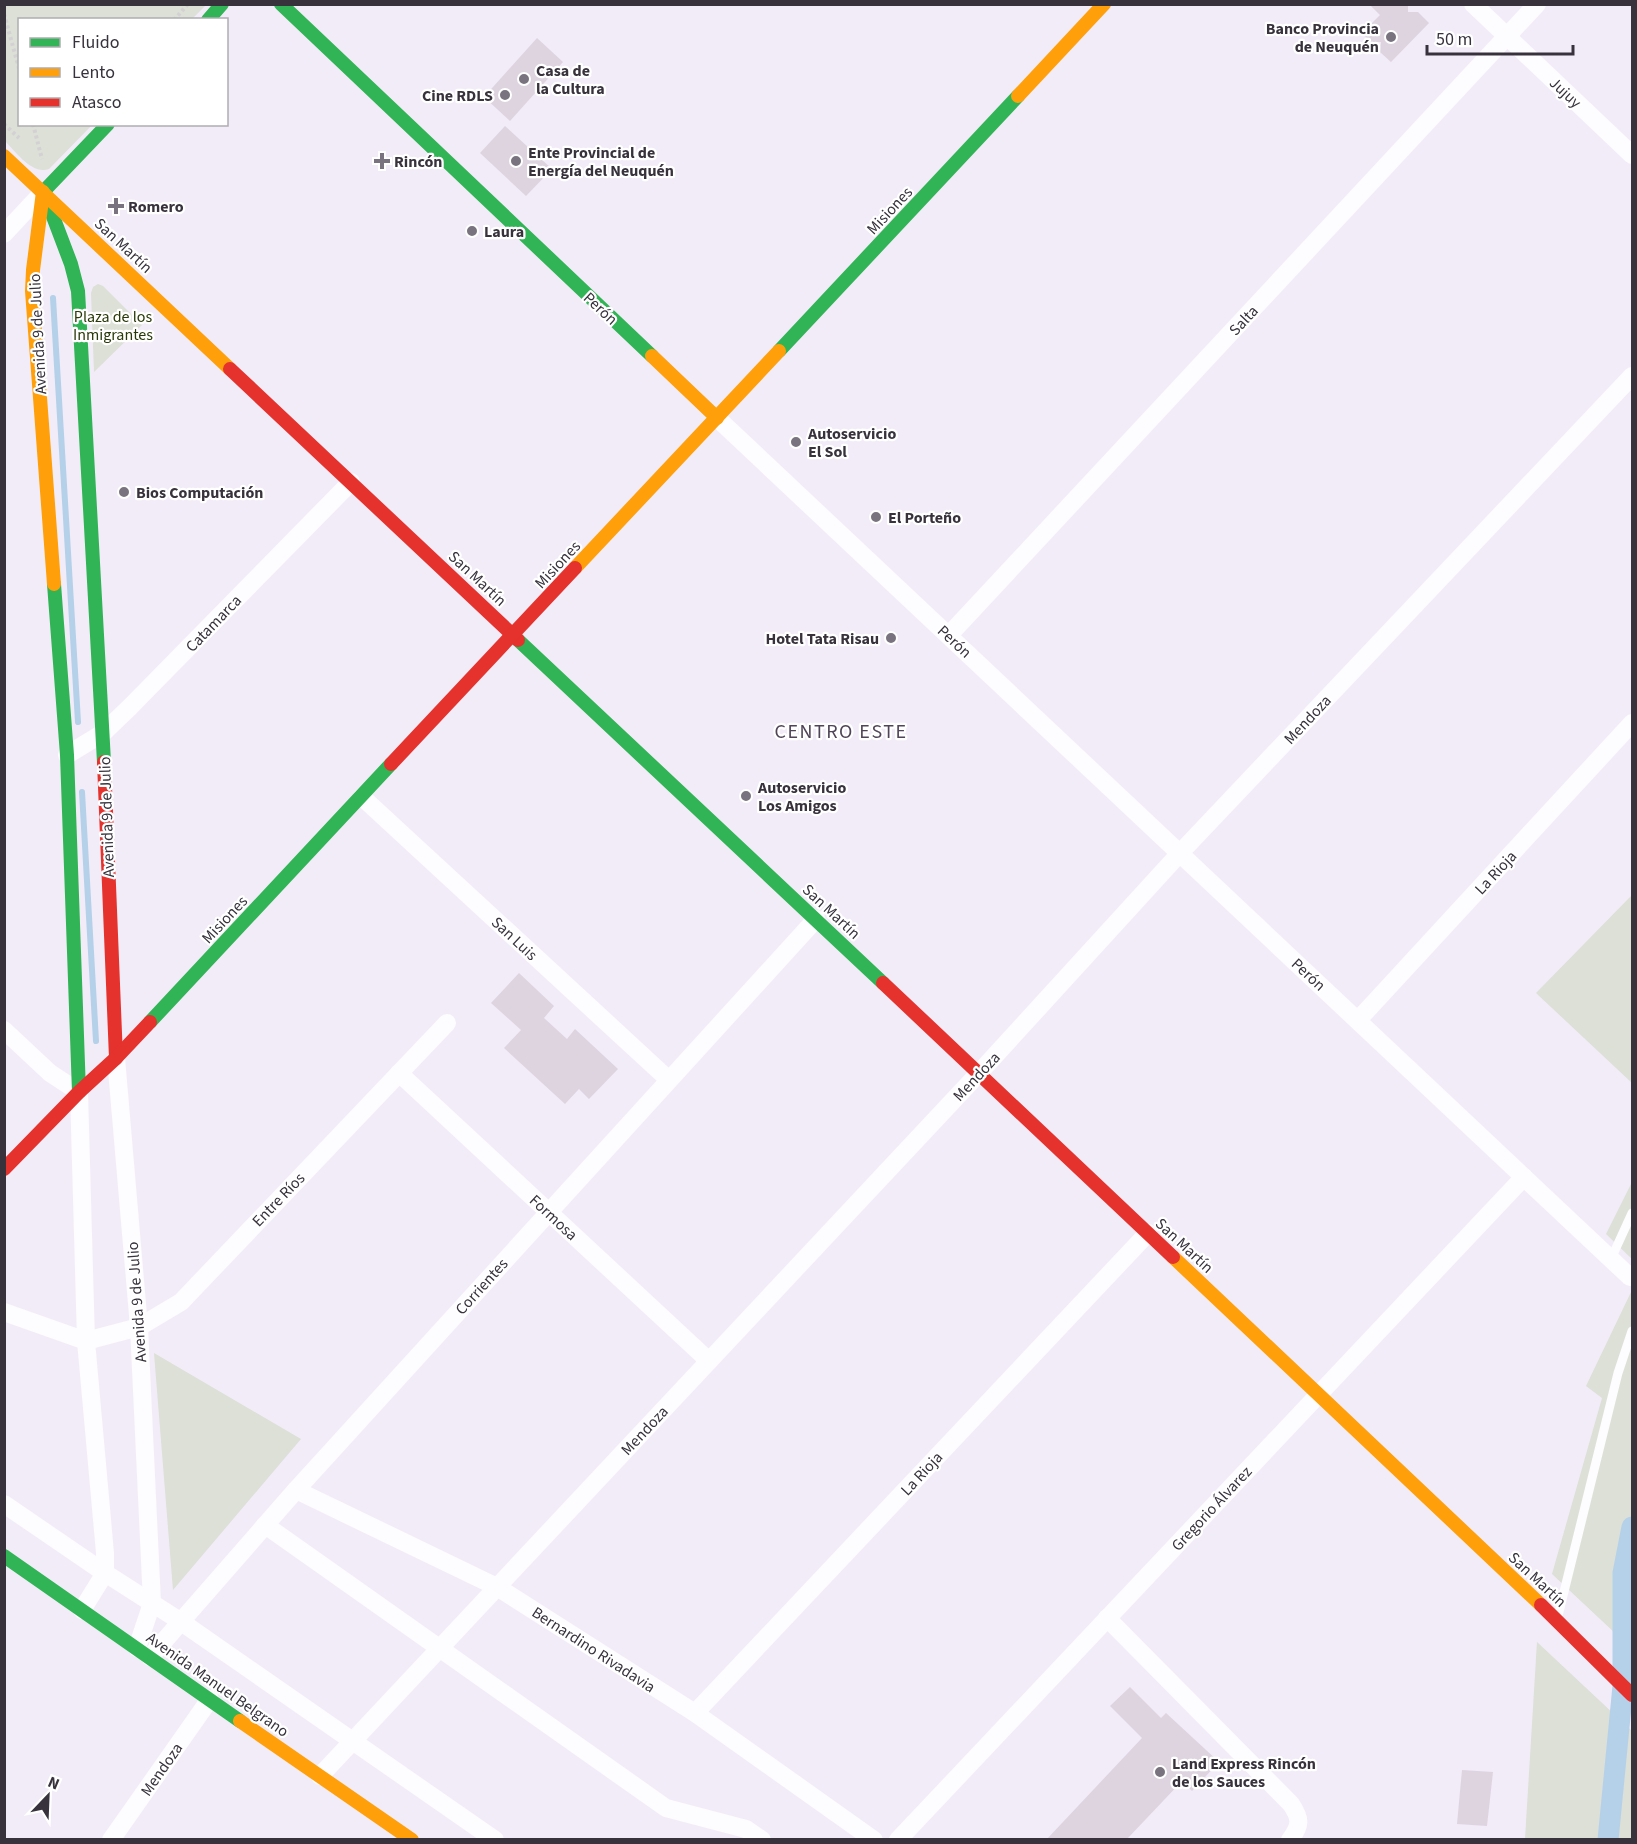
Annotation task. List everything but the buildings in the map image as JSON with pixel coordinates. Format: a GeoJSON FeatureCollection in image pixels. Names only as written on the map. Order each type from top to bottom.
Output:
{"type":"FeatureCollection","features":[{"type":"Feature","properties":{"kind":"street"},"geometry":{"type":"LineString","coordinates":[[210,18],[222,4]]}},
{"type":"Feature","properties":{"kind":"street","name":"Perón"},"geometry":{"type":"LineString","coordinates":[[281,4],[1631,1279]]}},
{"type":"Feature","properties":{"kind":"street","name":"Misiones"},"geometry":{"type":"LineString","coordinates":[[4,1169],[79,1092],[116,1058],[1104,4]]}},
{"type":"Feature","properties":{"kind":"street","name":"Jujuy"},"geometry":{"type":"LineString","coordinates":[[1473,4],[1632,155]]}},
{"type":"Feature","properties":{"kind":"street","name":"Salta"},"geometry":{"type":"LineString","coordinates":[[949,635],[1538,4]]}},
{"type":"Feature","properties":{"kind":"street"},"geometry":{"type":"LineString","coordinates":[[4,234],[106,126]]}},
{"type":"Feature","properties":{"kind":"street","name":"San Martín"},"geometry":{"type":"LineString","coordinates":[[4,156],[979,1073],[1557,1620],[1632,1695]]}},
{"type":"Feature","properties":{"kind":"street","name":"Avenida 9 de Julio"},"geometry":{"type":"LineString","coordinates":[[44,192],[78,291],[103,733],[116,1058],[139,1327],[152,1603],[144,1653]]}},
{"type":"Feature","properties":{"kind":"street","name":"Avenida 9 de Julio"},"geometry":{"type":"LineString","coordinates":[[44,192],[32,291],[67,755],[86,1341],[105,1573]]}},
{"type":"Feature","properties":{"kind":"street","name":"Mendoza"},"geometry":{"type":"LineString","coordinates":[[320,1776],[979,1073],[1180,853],[1632,376]]}},
{"type":"Feature","properties":{"kind":"street","name":"Catamarca"},"geometry":{"type":"LineString","coordinates":[[67,755],[103,733],[351,482]]}},
{"type":"Feature","properties":{"kind":"street","name":"La Rioja"},"geometry":{"type":"LineString","coordinates":[[1358,1020],[1632,723]]}},
{"type":"Feature","properties":{"kind":"street","name":"San Luis"},"geometry":{"type":"LineString","coordinates":[[362,796],[669,1080]]}},
{"type":"Feature","properties":{"kind":"street","name":"Corrientes"},"geometry":{"type":"LineString","coordinates":[[144,1653],[180,1621],[296,1490],[816,919]]}},
{"type":"Feature","properties":{"kind":"street","name":"Entre Ríos"},"geometry":{"type":"LineString","coordinates":[[86,1341],[139,1327],[181,1302],[447,1023]]}},
{"type":"Feature","properties":{"kind":"street"},"geometry":{"type":"LineString","coordinates":[[4,1030],[50,1072],[79,1092]]}},
{"type":"Feature","properties":{"kind":"street","name":"Formosa"},"geometry":{"type":"LineString","coordinates":[[399,1073],[709,1361]]}},
{"type":"Feature","properties":{"kind":"street","name":"Gregorio Álvarez"},"geometry":{"type":"LineString","coordinates":[[898,1839],[1524,1177]]}},
{"type":"Feature","properties":{"kind":"street","name":"La Rioja"},"geometry":{"type":"LineString","coordinates":[[695,1713],[1148,1233]]}},
{"type":"Feature","properties":{"kind":"street"},"geometry":{"type":"LineString","coordinates":[[4,1312],[86,1341]]}},
{"type":"Feature","properties":{"kind":"street","name":"Bernardino Rivadavia"},"geometry":{"type":"LineString","coordinates":[[296,1490],[497,1587],[695,1713],[874,1839]]}},
{"type":"Feature","properties":{"kind":"street"},"geometry":{"type":"LineString","coordinates":[[4,1504],[180,1621],[495,1839]]}},
{"type":"Feature","properties":{"kind":"street"},"geometry":{"type":"LineString","coordinates":[[265,1525],[666,1808],[746,1829],[762,1839]]}},
{"type":"Feature","properties":{"kind":"street","name":"Avenida Manuel Belgrano"},"geometry":{"type":"LineString","coordinates":[[4,1556],[412,1839]]}},
{"type":"Feature","properties":{"kind":"street"},"geometry":{"type":"LineString","coordinates":[[82,1610],[105,1573]]}},
{"type":"Feature","properties":{"kind":"street"},"geometry":{"type":"LineString","coordinates":[[1107,1618],[1291,1804],[1299,1822],[1290,1839]]}},
{"type":"Feature","properties":{"kind":"street","name":"Mendoza"},"geometry":{"type":"LineString","coordinates":[[111,1839],[210,1699]]}},
{"type":"Feature","properties":{"kind":"lane"},"geometry":{"type":"LineString","coordinates":[[1611,1259],[1632,1213]]}},
{"type":"Feature","properties":{"kind":"lane"},"geometry":{"type":"LineString","coordinates":[[1557,1620],[1618,1372],[1632,1331]]}},
{"type":"Feature","properties":{"kind":"path"},"geometry":{"type":"LineString","coordinates":[[176,18],[188,4]]}},
{"type":"Feature","properties":{"kind":"path"},"geometry":{"type":"LineString","coordinates":[[4,14],[18,65]]}},
{"type":"Feature","properties":{"kind":"path"},"geometry":{"type":"LineString","coordinates":[[4,124],[27,145]]}},
{"type":"Feature","properties":{"kind":"path"},"geometry":{"type":"LineString","coordinates":[[34,126],[42,159]]}},
{"type":"Feature","properties":{"kind":"path"},"geometry":{"type":"LineString","coordinates":[[42,159],[50,150]]}},
{"type":"Feature","properties":{"kind":"path"},"geometry":{"type":"LineString","coordinates":[[34,152],[42,159]]}},
{"type":"Feature","properties":{"kind":"green space"},"geometry":{"type":"Polygon","coordinates":[[[4,5],[206,5],[193,18],[18,18],[18,126],[91,126],[49,169],[36,169],[31,166],[5,141],[4,5]]]}},
{"type":"Feature","properties":{"kind":"green space","name":"Plaza de los Inmigrantes"},"geometry":{"type":"Polygon","coordinates":[[[98,284],[103,286],[142,325],[94,372],[91,293],[93,287],[98,284]]]}},
{"type":"Feature","properties":{"kind":"green space"},"geometry":{"type":"Polygon","coordinates":[[[1632,895],[1632,1083],[1536,993],[1632,895]]]}},
{"type":"Feature","properties":{"kind":"green space"},"geometry":{"type":"Polygon","coordinates":[[[1632,1182],[1632,1259],[1606,1234],[1632,1182]]]}},
{"type":"Feature","properties":{"kind":"green space"},"geometry":{"type":"Polygon","coordinates":[[[1632,1290],[1632,1649],[1552,1574],[1602,1398],[1586,1386],[1632,1290]]]}},
{"type":"Feature","properties":{"kind":"green space"},"geometry":{"type":"Polygon","coordinates":[[[154,1353],[301,1439],[173,1590],[154,1353]]]}},
{"type":"Feature","properties":{"kind":"green space"},"geometry":{"type":"Polygon","coordinates":[[[1537,1642],[1632,1731],[1632,1839],[1525,1839],[1537,1642]]]}},
{"type":"Feature","properties":{"kind":"waterway"},"geometry":{"type":"LineString","coordinates":[[53,298],[78,722]]}},
{"type":"Feature","properties":{"kind":"waterway"},"geometry":{"type":"LineString","coordinates":[[82,792],[96,1041]]}},
{"type":"Feature","properties":{"kind":"waterway"},"geometry":{"type":"LineString","coordinates":[[1608,1840],[1623,1686],[1623,1573],[1632,1527]]}},
{"type":"Feature","properties":{"kind":"traffic: fast"},"geometry":{"type":"LineString","coordinates":[[210,18],[222,4]]}},
{"type":"Feature","properties":{"kind":"traffic: fast"},"geometry":{"type":"LineString","coordinates":[[281,4],[652,356]]}},
{"type":"Feature","properties":{"kind":"traffic: fast"},"geometry":{"type":"LineString","coordinates":[[779,351],[1018,96]]}},
{"type":"Feature","properties":{"kind":"traffic: fast"},"geometry":{"type":"LineString","coordinates":[[43,192],[106,126]]}},
{"type":"Feature","properties":{"kind":"traffic: fast"},"geometry":{"type":"LineString","coordinates":[[46,198],[71,264],[78,291],[104,762]]}},
{"type":"Feature","properties":{"kind":"traffic: fast"},"geometry":{"type":"LineString","coordinates":[[54,584],[67,755],[79,1092]]}},
{"type":"Feature","properties":{"kind":"traffic: fast"},"geometry":{"type":"LineString","coordinates":[[518,640],[883,983]]}},
{"type":"Feature","properties":{"kind":"traffic: fast"},"geometry":{"type":"LineString","coordinates":[[150,1022],[391,764]]}},
{"type":"Feature","properties":{"kind":"traffic: fast"},"geometry":{"type":"LineString","coordinates":[[4,1556],[240,1721]]}},
{"type":"Feature","properties":{"kind":"traffic: slow"},"geometry":{"type":"LineString","coordinates":[[1018,96],[1104,4]]}},
{"type":"Feature","properties":{"kind":"traffic: slow"},"geometry":{"type":"LineString","coordinates":[[4,156],[230,369]]}},
{"type":"Feature","properties":{"kind":"traffic: slow"},"geometry":{"type":"LineString","coordinates":[[43,192],[32,291],[54,584]]}},
{"type":"Feature","properties":{"kind":"traffic: slow"},"geometry":{"type":"LineString","coordinates":[[575,568],[779,351]]}},
{"type":"Feature","properties":{"kind":"traffic: slow"},"geometry":{"type":"LineString","coordinates":[[652,356],[717,418]]}},
{"type":"Feature","properties":{"kind":"traffic: slow"},"geometry":{"type":"LineString","coordinates":[[1173,1257],[1541,1605]]}},
{"type":"Feature","properties":{"kind":"traffic: slow"},"geometry":{"type":"LineString","coordinates":[[240,1721],[412,1840]]}},
{"type":"Feature","properties":{"kind":"traffic: jam"},"geometry":{"type":"LineString","coordinates":[[230,369],[518,640]]}},
{"type":"Feature","properties":{"kind":"traffic: jam"},"geometry":{"type":"LineString","coordinates":[[391,764],[575,568]]}},
{"type":"Feature","properties":{"kind":"traffic: jam"},"geometry":{"type":"LineString","coordinates":[[104,762],[116,1058]]}},
{"type":"Feature","properties":{"kind":"traffic: jam"},"geometry":{"type":"LineString","coordinates":[[883,983],[1173,1257]]}},
{"type":"Feature","properties":{"kind":"traffic: jam"},"geometry":{"type":"LineString","coordinates":[[4,1169],[150,1022]]}},
{"type":"Feature","properties":{"kind":"traffic: jam"},"geometry":{"type":"LineString","coordinates":[[1541,1605],[1632,1695]]}},
{"type":"Feature","properties":{"kind":"place","name":"Banco Provincia de Neuquén"},"geometry":{"type":"Point","coordinates":[1391,37]}},
{"type":"Feature","properties":{"kind":"place","name":"Casa de la Cultura"},"geometry":{"type":"Point","coordinates":[524,79]}},
{"type":"Feature","properties":{"kind":"place","name":"Cine RDLS"},"geometry":{"type":"Point","coordinates":[505,95]}},
{"type":"Feature","properties":{"kind":"place","name":"Rincón"},"geometry":{"type":"Point","coordinates":[382,161]}},
{"type":"Feature","properties":{"kind":"place","name":"Ente Provincial de Energía del Neuquén"},"geometry":{"type":"Point","coordinates":[516,161]}},
{"type":"Feature","properties":{"kind":"place","name":"Romero"},"geometry":{"type":"Point","coordinates":[116,206]}},
{"type":"Feature","properties":{"kind":"place","name":"Laura"},"geometry":{"type":"Point","coordinates":[472,231]}},
{"type":"Feature","properties":{"kind":"place","name":"Autoservicio El Sol"},"geometry":{"type":"Point","coordinates":[796,442]}},
{"type":"Feature","properties":{"kind":"place","name":"Bios Computación"},"geometry":{"type":"Point","coordinates":[124,492]}},
{"type":"Feature","properties":{"kind":"place","name":"El Porteño"},"geometry":{"type":"Point","coordinates":[876,517]}},
{"type":"Feature","properties":{"kind":"place","name":"Hotel Tata Risau"},"geometry":{"type":"Point","coordinates":[891,638]}},
{"type":"Feature","properties":{"kind":"place","name":"Autoservicio Los Amigos"},"geometry":{"type":"Point","coordinates":[746,796]}},
{"type":"Feature","properties":{"kind":"place","name":"Land Express Rincón de los Sauces"},"geometry":{"type":"Point","coordinates":[1160,1772]}},
{"type":"Feature","properties":{"kind":"district","name":"CENTRO ESTE"},"geometry":{"type":"Point","coordinates":[841,731]}}]}
